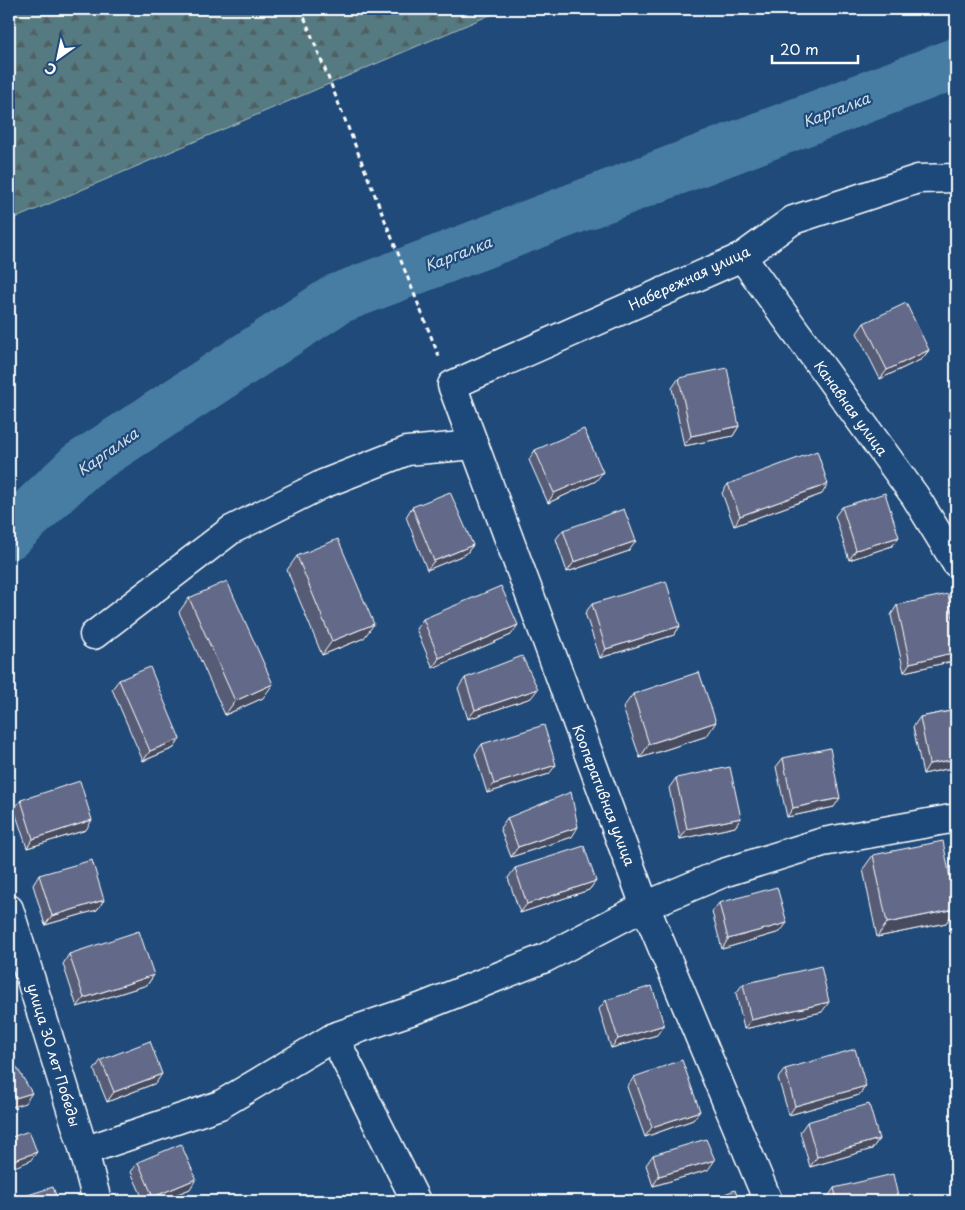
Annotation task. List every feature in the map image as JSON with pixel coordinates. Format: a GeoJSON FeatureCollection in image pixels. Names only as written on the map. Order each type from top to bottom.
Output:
{"type":"FeatureCollection","features":[{"type":"Feature","properties":{"kind":"street","name":"Набережная улица"},"geometry":{"type":"LineString","coordinates":[[452,385],[742,257],[793,220],[918,179],[956,178]]}},
{"type":"Feature","properties":{"kind":"street","name":"Канавная улица"},"geometry":{"type":"LineString","coordinates":[[742,257],[915,496],[956,563]]}},
{"type":"Feature","properties":{"kind":"street","name":"Кооперативная улица"},"geometry":{"type":"LineString","coordinates":[[452,385],[646,906],[768,1201]]}},
{"type":"Feature","properties":{"kind":"street"},"geometry":{"type":"LineString","coordinates":[[94,634],[232,530],[306,492],[408,451],[474,445]]}},
{"type":"Feature","properties":{"kind":"street"},"geometry":{"type":"LineString","coordinates":[[84,1151],[220,1105],[334,1037],[422,1007],[545,958],[646,906],[723,873],[824,842],[956,818]]}},
{"type":"Feature","properties":{"kind":"street","name":"улица 30 лет Победы"},"geometry":{"type":"LineString","coordinates":[[9,909],[98,1201]]}},
{"type":"Feature","properties":{"kind":"street"},"geometry":{"type":"LineString","coordinates":[[334,1037],[416,1201]]}},
{"type":"Feature","properties":{"kind":"path"},"geometry":{"type":"LineString","coordinates":[[301,9],[428,331]]}},
{"type":"Feature","properties":{"kind":"green space"},"geometry":{"type":"Polygon","coordinates":[[[9,9],[504,9],[9,221],[9,9]]]}},
{"type":"Feature","properties":{"kind":"building"},"geometry":{"type":"Polygon","coordinates":[[[906,303],[929,350],[887,370],[864,323],[906,303]]]}},
{"type":"Feature","properties":{"kind":"building"},"geometry":{"type":"Polygon","coordinates":[[[727,368],[739,426],[691,436],[679,378],[727,368]]]}},
{"type":"Feature","properties":{"kind":"building"},"geometry":{"type":"Polygon","coordinates":[[[584,429],[603,472],[554,493],[535,450],[584,429]]]}},
{"type":"Feature","properties":{"kind":"building"},"geometry":{"type":"Polygon","coordinates":[[[817,451],[828,484],[740,516],[728,484],[817,451]]]}},
{"type":"Feature","properties":{"kind":"building"},"geometry":{"type":"Polygon","coordinates":[[[450,492],[473,545],[434,561],[412,507],[450,492]]]}},
{"type":"Feature","properties":{"kind":"building"},"geometry":{"type":"Polygon","coordinates":[[[885,493],[899,537],[856,550],[842,507],[885,493]]]}},
{"type":"Feature","properties":{"kind":"building"},"geometry":{"type":"Polygon","coordinates":[[[624,509],[636,541],[574,562],[563,530],[624,509]]]}},
{"type":"Feature","properties":{"kind":"building"},"geometry":{"type":"Polygon","coordinates":[[[338,539],[374,624],[332,641],[297,556],[338,539]]]}},
{"type":"Feature","properties":{"kind":"building"},"geometry":{"type":"Polygon","coordinates":[[[227,581],[273,684],[235,701],[189,598],[227,581]]]}},
{"type":"Feature","properties":{"kind":"building"},"geometry":{"type":"Polygon","coordinates":[[[666,581],[680,626],[606,649],[592,604],[666,581]]]}},
{"type":"Feature","properties":{"kind":"building"},"geometry":{"type":"Polygon","coordinates":[[[501,586],[518,625],[439,658],[423,619],[501,586]]]}},
{"type":"Feature","properties":{"kind":"building"},"geometry":{"type":"Polygon","coordinates":[[[948,594],[956,632],[956,652],[910,663],[897,605],[948,594]]]}},
{"type":"Feature","properties":{"kind":"building"},"geometry":{"type":"Polygon","coordinates":[[[522,656],[538,689],[475,710],[465,678],[522,656]]]}},
{"type":"Feature","properties":{"kind":"building"},"geometry":{"type":"Polygon","coordinates":[[[150,667],[180,739],[150,751],[119,680],[150,667]]]}},
{"type":"Feature","properties":{"kind":"building"},"geometry":{"type":"Polygon","coordinates":[[[699,672],[716,722],[649,744],[633,694],[699,672]]]}},
{"type":"Feature","properties":{"kind":"building"},"geometry":{"type":"Polygon","coordinates":[[[956,710],[956,759],[929,764],[920,717],[956,710]]]}},
{"type":"Feature","properties":{"kind":"building"},"geometry":{"type":"Polygon","coordinates":[[[544,725],[556,765],[494,784],[482,744],[544,725]]]}},
{"type":"Feature","properties":{"kind":"building"},"geometry":{"type":"Polygon","coordinates":[[[830,748],[840,798],[793,808],[783,758],[830,748]]]}},
{"type":"Feature","properties":{"kind":"building"},"geometry":{"type":"Polygon","coordinates":[[[730,767],[741,818],[687,829],[676,778],[730,767]]]}},
{"type":"Feature","properties":{"kind":"building"},"geometry":{"type":"Polygon","coordinates":[[[80,781],[92,820],[33,839],[21,800],[80,781]]]}},
{"type":"Feature","properties":{"kind":"building"},"geometry":{"type":"Polygon","coordinates":[[[571,792],[578,827],[518,847],[507,818],[571,792]]]}},
{"type":"Feature","properties":{"kind":"building"},"geometry":{"type":"Polygon","coordinates":[[[943,841],[956,909],[887,923],[873,855],[943,841]]]}},
{"type":"Feature","properties":{"kind":"building"},"geometry":{"type":"Polygon","coordinates":[[[584,846],[596,881],[527,904],[515,868],[584,846]]]}},
{"type":"Feature","properties":{"kind":"building"},"geometry":{"type":"Polygon","coordinates":[[[92,860],[104,900],[52,916],[39,875],[92,860]]]}},
{"type":"Feature","properties":{"kind":"building"},"geometry":{"type":"Polygon","coordinates":[[[777,887],[787,923],[728,939],[719,903],[777,887]]]}},
{"type":"Feature","properties":{"kind":"building"},"geometry":{"type":"Polygon","coordinates":[[[139,931],[154,975],[84,998],[69,954],[139,931]]]}},
{"type":"Feature","properties":{"kind":"building"},"geometry":{"type":"Polygon","coordinates":[[[821,966],[829,1002],[751,1020],[743,984],[821,966]]]}},
{"type":"Feature","properties":{"kind":"building"},"geometry":{"type":"Polygon","coordinates":[[[652,986],[664,1025],[618,1039],[606,1000],[652,986]]]}},
{"type":"Feature","properties":{"kind":"building"},"geometry":{"type":"Polygon","coordinates":[[[150,1041],[162,1074],[114,1092],[101,1060],[150,1041]]]}},
{"type":"Feature","properties":{"kind":"building"},"geometry":{"type":"Polygon","coordinates":[[[855,1049],[866,1086],[795,1106],[785,1069],[855,1049]]]}},
{"type":"Feature","properties":{"kind":"building"},"geometry":{"type":"Polygon","coordinates":[[[682,1060],[700,1111],[652,1127],[634,1077],[682,1060]]]}},
{"type":"Feature","properties":{"kind":"building"},"geometry":{"type":"Polygon","coordinates":[[[13,1061],[32,1093],[9,1100],[9,1062],[13,1061]]]}},
{"type":"Feature","properties":{"kind":"building"},"geometry":{"type":"Polygon","coordinates":[[[869,1104],[879,1139],[817,1157],[807,1122],[869,1104]]]}},
{"type":"Feature","properties":{"kind":"building"},"geometry":{"type":"Polygon","coordinates":[[[29,1131],[37,1152],[9,1162],[9,1138],[29,1131]]]}},
{"type":"Feature","properties":{"kind":"building"},"geometry":{"type":"Polygon","coordinates":[[[706,1139],[715,1160],[659,1176],[653,1155],[706,1139]]]}},
{"type":"Feature","properties":{"kind":"building"},"geometry":{"type":"Polygon","coordinates":[[[181,1144],[196,1179],[153,1197],[138,1162],[181,1144]]]}},
{"type":"Feature","properties":{"kind":"building"},"geometry":{"type":"Polygon","coordinates":[[[893,1174],[899,1201],[837,1201],[834,1188],[893,1174]]]}},
{"type":"Feature","properties":{"kind":"building"},"geometry":{"type":"Polygon","coordinates":[[[53,1187],[58,1201],[9,1201],[53,1187]]]}},
{"type":"Feature","properties":{"kind":"building"},"geometry":{"type":"Polygon","coordinates":[[[735,1190],[739,1201],[706,1201],[735,1190]]]}},
{"type":"Feature","properties":{"kind":"waterway","name":"Каргалка"},"geometry":{"type":"LineString","coordinates":[[9,534],[81,466],[337,299],[956,63]]}}]}
